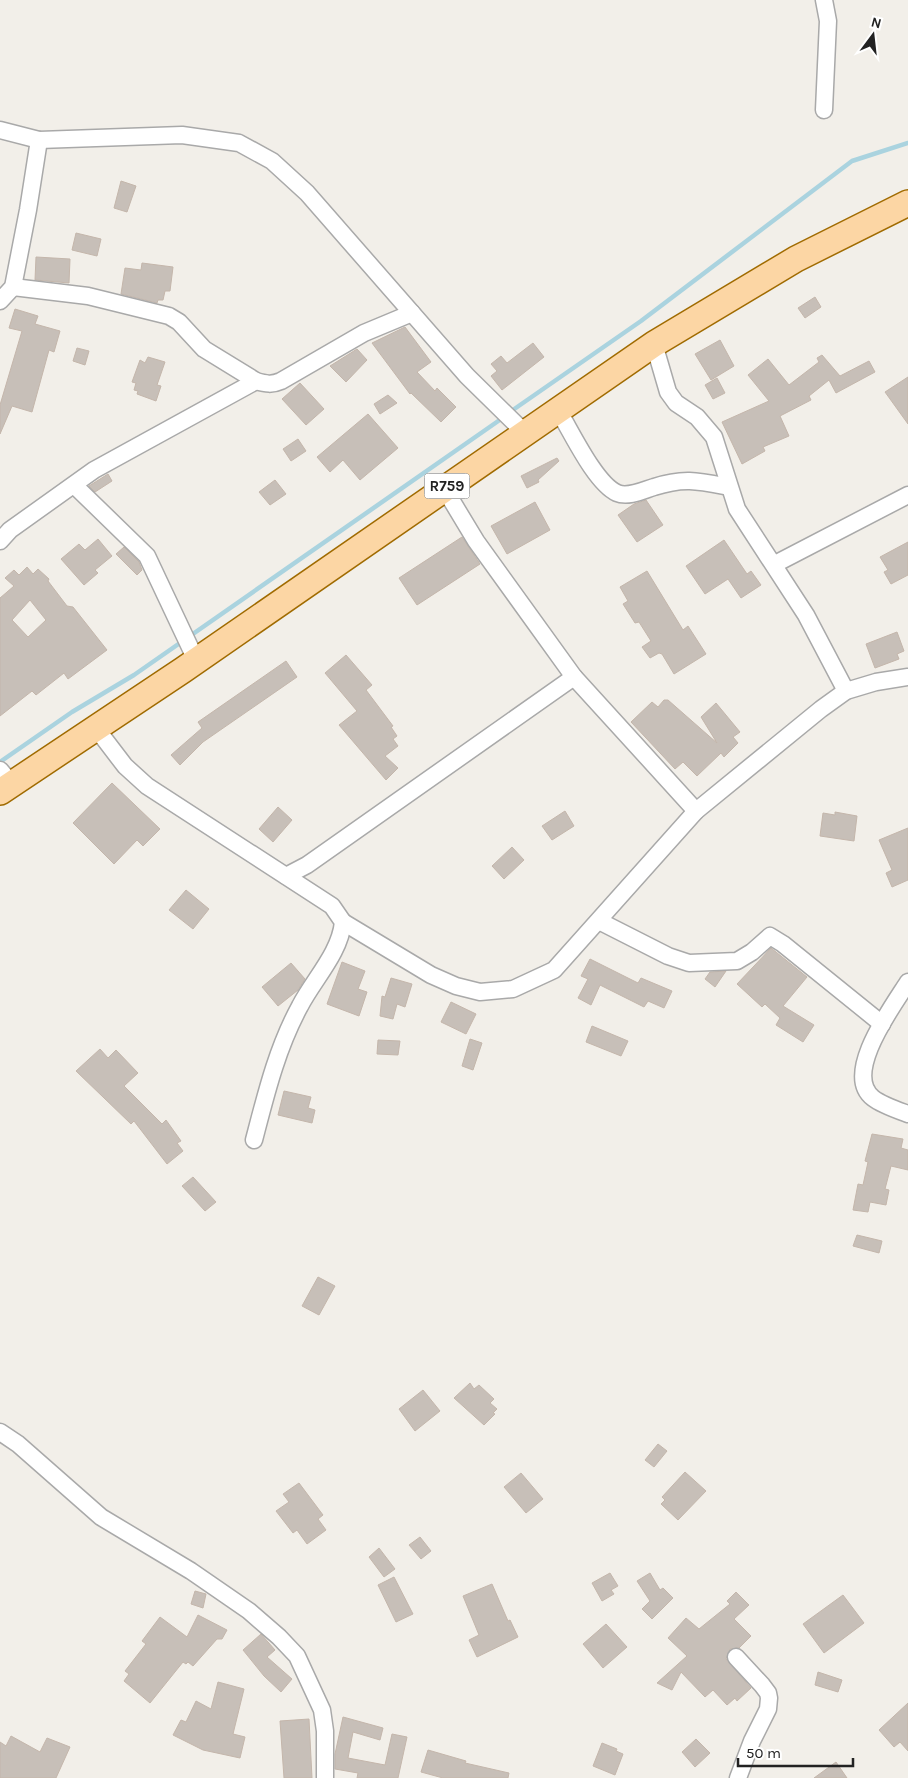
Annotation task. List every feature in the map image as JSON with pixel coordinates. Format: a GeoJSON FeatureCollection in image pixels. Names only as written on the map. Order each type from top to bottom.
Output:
{"type":"FeatureCollection","features":[{"type":"Feature","properties":{"kind":"main road","name":"R759"},"geometry":{"type":"LineString","coordinates":[[4,782],[96,728],[654,344],[796,258],[908,202]]}},
{"type":"Feature","properties":{"kind":"street"},"geometry":{"type":"LineString","coordinates":[[824,0],[828,21],[824,110]]}},
{"type":"Feature","properties":{"kind":"street"},"geometry":{"type":"LineString","coordinates":[[0,130],[39,140],[182,135],[239,143],[272,161],[307,193],[467,376],[524,432]]}},
{"type":"Feature","properties":{"kind":"street"},"geometry":{"type":"LineString","coordinates":[[0,302],[13,287],[39,140]]}},
{"type":"Feature","properties":{"kind":"street"},"geometry":{"type":"LineString","coordinates":[[13,287],[88,296],[169,316],[179,322],[204,349],[256,382],[273,385],[364,334],[412,313]]}},
{"type":"Feature","properties":{"kind":"street"},"geometry":{"type":"LineString","coordinates":[[654,344],[668,392],[676,403],[697,417],[714,436],[737,509],[775,564],[806,615],[846,691]]}},
{"type":"Feature","properties":{"kind":"street"},"geometry":{"type":"LineString","coordinates":[[0,541],[10,530],[94,470],[256,382]]}},
{"type":"Feature","properties":{"kind":"street"},"geometry":{"type":"LineString","coordinates":[[558,410],[595,470],[609,488],[619,494],[636,493],[674,480],[692,479],[729,487]]}},
{"type":"Feature","properties":{"kind":"street"},"geometry":{"type":"LineString","coordinates":[[74,484],[147,556],[196,660]]}},
{"type":"Feature","properties":{"kind":"street"},"geometry":{"type":"LineString","coordinates":[[444,488],[476,541],[574,676],[696,811]]}},
{"type":"Feature","properties":{"kind":"street"},"geometry":{"type":"LineString","coordinates":[[775,564],[908,495]]}},
{"type":"Feature","properties":{"kind":"street"},"geometry":{"type":"LineString","coordinates":[[286,876],[307,864],[574,676]]}},
{"type":"Feature","properties":{"kind":"street"},"geometry":{"type":"LineString","coordinates":[[96,728],[126,766],[147,786],[332,906],[343,922],[431,975],[480,992],[513,989],[554,970],[600,921],[696,811],[846,691],[876,682],[908,677]]}},
{"type":"Feature","properties":{"kind":"street"},"geometry":{"type":"LineString","coordinates":[[305,888],[307,864]]}},
{"type":"Feature","properties":{"kind":"street"},"geometry":{"type":"LineString","coordinates":[[600,921],[668,956],[689,963],[737,961],[752,952],[770,936],[817,971],[882,1024]]}},
{"type":"Feature","properties":{"kind":"street"},"geometry":{"type":"LineString","coordinates":[[254,1140],[272,1070],[299,1007],[338,943],[343,922]]}},
{"type":"Feature","properties":{"kind":"street"},"geometry":{"type":"LineString","coordinates":[[908,982],[882,1024],[864,1064],[862,1073],[864,1085],[872,1098],[908,1114]]}},
{"type":"Feature","properties":{"kind":"street"},"geometry":{"type":"LineString","coordinates":[[0,1432],[18,1444],[101,1517],[191,1571],[249,1612],[279,1637],[296,1656],[322,1710],[325,1731],[326,1778]]}},
{"type":"Feature","properties":{"kind":"street"},"geometry":{"type":"LineString","coordinates":[[736,1657],[762,1685],[769,1698],[768,1709],[752,1741],[738,1778]]}},
{"type":"Feature","properties":{"kind":"building"},"geometry":{"type":"Polygon","coordinates":[[[121,181],[136,186],[127,212],[114,208],[121,181]]]}},
{"type":"Feature","properties":{"kind":"building"},"geometry":{"type":"Polygon","coordinates":[[[76,233],[101,239],[97,256],[72,250],[76,233]]]}},
{"type":"Feature","properties":{"kind":"building"},"geometry":{"type":"Polygon","coordinates":[[[36,257],[70,259],[69,283],[35,280],[36,257]]]}},
{"type":"Feature","properties":{"kind":"building"},"geometry":{"type":"Polygon","coordinates":[[[142,263],[173,267],[170,291],[165,291],[163,300],[158,300],[157,303],[121,294],[125,268],[141,270],[142,263]]]}},
{"type":"Feature","properties":{"kind":"building"},"geometry":{"type":"Polygon","coordinates":[[[815,297],[821,307],[805,318],[798,308],[815,297]]]}},
{"type":"Feature","properties":{"kind":"building"},"geometry":{"type":"Polygon","coordinates":[[[15,309],[38,316],[35,324],[60,331],[54,352],[49,350],[32,412],[12,406],[0,434],[0,405],[22,331],[9,328],[15,309]]]}},
{"type":"Feature","properties":{"kind":"building"},"geometry":{"type":"Polygon","coordinates":[[[405,327],[431,362],[417,372],[435,391],[437,388],[456,407],[441,422],[410,394],[372,343],[405,327]]]}},
{"type":"Feature","properties":{"kind":"building"},"geometry":{"type":"Polygon","coordinates":[[[720,340],[734,366],[711,380],[695,354],[720,340]]]}},
{"type":"Feature","properties":{"kind":"building"},"geometry":{"type":"Polygon","coordinates":[[[533,343],[544,357],[502,390],[491,376],[497,371],[491,364],[501,356],[507,363],[533,343]]]}},
{"type":"Feature","properties":{"kind":"building"},"geometry":{"type":"Polygon","coordinates":[[[77,348],[89,351],[85,365],[73,361],[77,348]]]}},
{"type":"Feature","properties":{"kind":"building"},"geometry":{"type":"Polygon","coordinates":[[[357,349],[367,360],[346,382],[330,366],[357,349]]]}},
{"type":"Feature","properties":{"kind":"building"},"geometry":{"type":"Polygon","coordinates":[[[822,355],[840,376],[869,361],[875,372],[836,393],[829,380],[809,396],[811,400],[780,416],[789,436],[763,447],[765,451],[742,464],[722,422],[769,401],[748,375],[768,359],[789,385],[819,362],[817,358],[822,355]]]}},
{"type":"Feature","properties":{"kind":"building"},"geometry":{"type":"Polygon","coordinates":[[[148,357],[165,362],[157,385],[161,386],[156,401],[137,394],[138,391],[134,390],[136,383],[132,382],[140,360],[145,363],[148,357]]]}},
{"type":"Feature","properties":{"kind":"building"},"geometry":{"type":"Polygon","coordinates":[[[908,377],[908,424],[885,392],[908,377]]]}},
{"type":"Feature","properties":{"kind":"building"},"geometry":{"type":"Polygon","coordinates":[[[717,378],[725,393],[713,399],[705,385],[717,378]]]}},
{"type":"Feature","properties":{"kind":"building"},"geometry":{"type":"Polygon","coordinates":[[[300,383],[324,409],[306,425],[282,399],[300,383]]]}},
{"type":"Feature","properties":{"kind":"building"},"geometry":{"type":"Polygon","coordinates":[[[388,395],[397,403],[380,414],[374,404],[388,395]]]}},
{"type":"Feature","properties":{"kind":"building"},"geometry":{"type":"Polygon","coordinates":[[[368,414],[398,448],[360,480],[343,460],[330,472],[317,457],[368,414]]]}},
{"type":"Feature","properties":{"kind":"building"},"geometry":{"type":"Polygon","coordinates":[[[298,439],[306,451],[291,461],[283,449],[298,439]]]}},
{"type":"Feature","properties":{"kind":"building"},"geometry":{"type":"Polygon","coordinates":[[[557,458],[559,461],[538,480],[539,482],[527,488],[521,476],[557,458]]]}},
{"type":"Feature","properties":{"kind":"building"},"geometry":{"type":"Polygon","coordinates":[[[108,474],[112,481],[95,492],[89,486],[108,474]]]}},
{"type":"Feature","properties":{"kind":"building"},"geometry":{"type":"Polygon","coordinates":[[[275,480],[286,494],[270,505],[259,492],[275,480]]]}},
{"type":"Feature","properties":{"kind":"building"},"geometry":{"type":"Polygon","coordinates":[[[646,500],[663,525],[637,542],[618,515],[634,504],[646,500]]]}},
{"type":"Feature","properties":{"kind":"building"},"geometry":{"type":"Polygon","coordinates":[[[535,502],[550,530],[507,554],[491,526],[535,502]]]}},
{"type":"Feature","properties":{"kind":"building"},"geometry":{"type":"Polygon","coordinates":[[[462,537],[480,564],[417,605],[399,578],[462,537]]]}},
{"type":"Feature","properties":{"kind":"building"},"geometry":{"type":"Polygon","coordinates":[[[98,539],[112,556],[95,570],[98,573],[84,585],[61,559],[79,544],[85,550],[98,539]]]}},
{"type":"Feature","properties":{"kind":"building"},"geometry":{"type":"Polygon","coordinates":[[[724,540],[747,574],[751,571],[761,585],[741,598],[728,579],[705,594],[686,566],[724,540]]]}},
{"type":"Feature","properties":{"kind":"building"},"geometry":{"type":"Polygon","coordinates":[[[908,542],[908,575],[891,584],[884,572],[888,570],[880,557],[908,542]]]}},
{"type":"Feature","properties":{"kind":"building"},"geometry":{"type":"Polygon","coordinates":[[[124,547],[139,562],[142,570],[137,575],[116,554],[124,547]]]}},
{"type":"Feature","properties":{"kind":"building"},"geometry":{"type":"Polygon","coordinates":[[[27,567],[33,574],[38,569],[49,579],[48,581],[67,606],[73,607],[107,650],[68,679],[64,673],[36,695],[32,691],[0,716],[0,598],[14,586],[5,578],[14,570],[19,575],[27,567]],[[30,600],[12,620],[28,637],[46,620],[30,600]]]}},
{"type":"Feature","properties":{"kind":"building"},"geometry":{"type":"Polygon","coordinates":[[[647,571],[683,630],[688,626],[706,654],[674,674],[662,654],[659,653],[650,658],[642,647],[651,641],[639,622],[635,623],[623,604],[628,601],[620,587],[647,571]]]}},
{"type":"Feature","properties":{"kind":"building"},"geometry":{"type":"Polygon","coordinates":[[[897,632],[904,651],[897,654],[899,659],[875,668],[866,644],[897,632]]]}},
{"type":"Feature","properties":{"kind":"building"},"geometry":{"type":"Polygon","coordinates":[[[346,655],[372,685],[366,690],[393,726],[391,727],[397,736],[393,739],[398,746],[385,756],[398,768],[386,780],[339,725],[357,711],[325,673],[346,655]]]}},
{"type":"Feature","properties":{"kind":"building"},"geometry":{"type":"Polygon","coordinates":[[[286,661],[297,677],[203,742],[180,765],[171,755],[202,728],[198,722],[286,661]]]}},
{"type":"Feature","properties":{"kind":"building"},"geometry":{"type":"Polygon","coordinates":[[[664,700],[668,700],[717,743],[701,717],[716,703],[740,732],[733,737],[738,743],[724,757],[721,753],[697,776],[683,762],[675,769],[631,722],[652,702],[658,707],[664,700]]]}},
{"type":"Feature","properties":{"kind":"building"},"geometry":{"type":"Polygon","coordinates":[[[112,783],[160,829],[143,846],[137,840],[114,864],[73,823],[112,783]]]}},
{"type":"Feature","properties":{"kind":"building"},"geometry":{"type":"Polygon","coordinates":[[[278,807],[292,820],[273,842],[259,829],[278,807]]]}},
{"type":"Feature","properties":{"kind":"building"},"geometry":{"type":"Polygon","coordinates":[[[565,811],[574,826],[552,840],[542,826],[565,811]]]}},
{"type":"Feature","properties":{"kind":"building"},"geometry":{"type":"Polygon","coordinates":[[[835,812],[857,816],[854,841],[820,836],[823,813],[835,815],[835,812]]]}},
{"type":"Feature","properties":{"kind":"building"},"geometry":{"type":"Polygon","coordinates":[[[908,828],[908,880],[892,887],[886,873],[892,870],[879,840],[908,828]]]}},
{"type":"Feature","properties":{"kind":"building"},"geometry":{"type":"Polygon","coordinates":[[[512,847],[524,860],[504,879],[492,866],[512,847]]]}},
{"type":"Feature","properties":{"kind":"building"},"geometry":{"type":"Polygon","coordinates":[[[186,890],[209,909],[193,929],[169,910],[186,890]]]}},
{"type":"Feature","properties":{"kind":"building"},"geometry":{"type":"Polygon","coordinates":[[[771,948],[807,977],[783,1006],[814,1025],[803,1042],[776,1025],[780,1018],[765,1004],[762,1007],[737,984],[771,948]]]}},
{"type":"Feature","properties":{"kind":"building"},"geometry":{"type":"Polygon","coordinates":[[[590,959],[638,983],[641,978],[672,991],[664,1008],[648,1001],[644,1007],[600,985],[591,1005],[578,998],[588,979],[581,976],[590,959]]]}},
{"type":"Feature","properties":{"kind":"building"},"geometry":{"type":"Polygon","coordinates":[[[342,962],[365,971],[358,989],[367,992],[359,1016],[327,1004],[342,962]]]}},
{"type":"Feature","properties":{"kind":"building"},"geometry":{"type":"Polygon","coordinates":[[[291,963],[305,979],[298,990],[278,1006],[262,987],[291,963]]]}},
{"type":"Feature","properties":{"kind":"building"},"geometry":{"type":"Polygon","coordinates":[[[726,971],[715,987],[705,979],[710,972],[726,971]]]}},
{"type":"Feature","properties":{"kind":"building"},"geometry":{"type":"Polygon","coordinates":[[[391,978],[412,984],[405,1007],[397,1004],[393,1019],[380,1016],[382,996],[385,997],[391,978]]]}},
{"type":"Feature","properties":{"kind":"building"},"geometry":{"type":"Polygon","coordinates":[[[451,1002],[476,1014],[466,1034],[441,1022],[451,1002]]]}},
{"type":"Feature","properties":{"kind":"building"},"geometry":{"type":"Polygon","coordinates":[[[592,1026],[628,1041],[621,1056],[586,1042],[592,1026]]]}},
{"type":"Feature","properties":{"kind":"building"},"geometry":{"type":"Polygon","coordinates":[[[470,1039],[482,1043],[473,1070],[462,1066],[470,1039]]]}},
{"type":"Feature","properties":{"kind":"building"},"geometry":{"type":"Polygon","coordinates":[[[378,1040],[400,1041],[398,1055],[377,1054],[378,1040]]]}},
{"type":"Feature","properties":{"kind":"building"},"geometry":{"type":"Polygon","coordinates":[[[100,1049],[108,1058],[116,1050],[138,1073],[124,1086],[162,1124],[166,1120],[181,1141],[177,1143],[183,1151],[167,1164],[134,1121],[131,1124],[76,1071],[100,1049]]]}},
{"type":"Feature","properties":{"kind":"building"},"geometry":{"type":"Polygon","coordinates":[[[284,1091],[311,1097],[308,1108],[315,1110],[312,1123],[278,1115],[284,1091]]]}},
{"type":"Feature","properties":{"kind":"building"},"geometry":{"type":"Polygon","coordinates":[[[872,1134],[903,1139],[901,1148],[908,1150],[908,1170],[891,1166],[885,1189],[889,1190],[886,1205],[870,1202],[868,1212],[853,1210],[858,1184],[863,1185],[868,1162],[865,1161],[872,1134]]]}},
{"type":"Feature","properties":{"kind":"building"},"geometry":{"type":"Polygon","coordinates":[[[193,1177],[216,1202],[205,1211],[182,1186],[193,1177]]]}},
{"type":"Feature","properties":{"kind":"building"},"geometry":{"type":"Polygon","coordinates":[[[857,1235],[882,1241],[879,1253],[853,1246],[857,1235]]]}},
{"type":"Feature","properties":{"kind":"building"},"geometry":{"type":"Polygon","coordinates":[[[318,1277],[335,1286],[319,1315],[302,1306],[318,1277]]]}},
{"type":"Feature","properties":{"kind":"building"},"geometry":{"type":"Polygon","coordinates":[[[470,1383],[474,1389],[479,1385],[494,1399],[490,1403],[497,1409],[493,1413],[495,1414],[484,1425],[454,1398],[470,1383]]]}},
{"type":"Feature","properties":{"kind":"building"},"geometry":{"type":"Polygon","coordinates":[[[423,1390],[440,1411],[415,1431],[399,1409],[423,1390]]]}},
{"type":"Feature","properties":{"kind":"building"},"geometry":{"type":"Polygon","coordinates":[[[658,1444],[667,1451],[654,1467],[645,1460],[658,1444]]]}},
{"type":"Feature","properties":{"kind":"building"},"geometry":{"type":"Polygon","coordinates":[[[685,1472],[706,1491],[678,1520],[661,1504],[665,1500],[662,1497],[685,1472]]]}},
{"type":"Feature","properties":{"kind":"building"},"geometry":{"type":"Polygon","coordinates":[[[521,1473],[543,1499],[526,1513],[504,1487],[521,1473]]]}},
{"type":"Feature","properties":{"kind":"building"},"geometry":{"type":"Polygon","coordinates":[[[299,1483],[323,1515],[318,1519],[326,1530],[307,1544],[297,1530],[293,1533],[276,1511],[289,1502],[283,1494],[299,1483]]]}},
{"type":"Feature","properties":{"kind":"building"},"geometry":{"type":"Polygon","coordinates":[[[420,1537],[431,1551],[421,1559],[409,1545],[420,1537]]]}},
{"type":"Feature","properties":{"kind":"building"},"geometry":{"type":"Polygon","coordinates":[[[379,1548],[395,1569],[384,1577],[369,1557],[379,1548]]]}},
{"type":"Feature","properties":{"kind":"building"},"geometry":{"type":"Polygon","coordinates":[[[610,1573],[618,1586],[611,1590],[614,1594],[602,1601],[592,1583],[610,1573]]]}},
{"type":"Feature","properties":{"kind":"building"},"geometry":{"type":"Polygon","coordinates":[[[650,1573],[660,1590],[663,1588],[673,1598],[652,1619],[642,1609],[650,1601],[637,1581],[650,1573]]]}},
{"type":"Feature","properties":{"kind":"building"},"geometry":{"type":"Polygon","coordinates":[[[394,1577],[413,1614],[396,1622],[378,1585],[394,1577]]]}},
{"type":"Feature","properties":{"kind":"building"},"geometry":{"type":"Polygon","coordinates":[[[492,1584],[508,1621],[510,1620],[518,1637],[477,1657],[469,1640],[479,1635],[463,1596],[492,1584]]]}},
{"type":"Feature","properties":{"kind":"building"},"geometry":{"type":"Polygon","coordinates":[[[195,1591],[206,1594],[203,1608],[191,1604],[195,1591]]]}},
{"type":"Feature","properties":{"kind":"building"},"geometry":{"type":"Polygon","coordinates":[[[736,1592],[749,1605],[734,1619],[751,1636],[739,1648],[730,1649],[726,1659],[751,1688],[737,1701],[735,1698],[727,1705],[713,1690],[705,1697],[681,1672],[672,1690],[657,1683],[687,1656],[668,1638],[686,1618],[699,1629],[730,1604],[727,1601],[736,1592]]]}},
{"type":"Feature","properties":{"kind":"building"},"geometry":{"type":"Polygon","coordinates":[[[843,1595],[864,1623],[824,1653],[803,1624],[843,1595]]]}},
{"type":"Feature","properties":{"kind":"building"},"geometry":{"type":"Polygon","coordinates":[[[198,1615],[227,1630],[222,1639],[217,1639],[193,1666],[188,1662],[186,1664],[183,1662],[150,1703],[124,1681],[129,1674],[125,1671],[146,1644],[142,1641],[160,1617],[187,1637],[198,1615]]]}},
{"type":"Feature","properties":{"kind":"building"},"geometry":{"type":"Polygon","coordinates":[[[606,1624],[627,1647],[603,1668],[583,1644],[606,1624]]]}},
{"type":"Feature","properties":{"kind":"building"},"geometry":{"type":"Polygon","coordinates":[[[261,1634],[275,1650],[267,1657],[292,1679],[281,1692],[264,1676],[243,1650],[261,1634]]]}},
{"type":"Feature","properties":{"kind":"building"},"geometry":{"type":"Polygon","coordinates":[[[818,1672],[842,1680],[838,1692],[815,1685],[818,1672]]]}},
{"type":"Feature","properties":{"kind":"building"},"geometry":{"type":"Polygon","coordinates":[[[218,1682],[244,1689],[233,1734],[245,1737],[240,1758],[203,1750],[173,1735],[181,1720],[186,1722],[196,1701],[211,1709],[218,1682]]]}},
{"type":"Feature","properties":{"kind":"building"},"geometry":{"type":"Polygon","coordinates":[[[908,1703],[908,1751],[900,1742],[894,1747],[879,1730],[908,1703]]]}},
{"type":"Feature","properties":{"kind":"building"},"geometry":{"type":"Polygon","coordinates":[[[343,1717],[383,1728],[380,1740],[353,1732],[348,1758],[385,1765],[392,1734],[407,1737],[398,1778],[357,1778],[358,1773],[335,1769],[335,1754],[343,1717]]]}},
{"type":"Feature","properties":{"kind":"building"},"geometry":{"type":"Polygon","coordinates":[[[309,1719],[312,1778],[284,1778],[280,1721],[309,1719]]]}},
{"type":"Feature","properties":{"kind":"building"},"geometry":{"type":"Polygon","coordinates":[[[11,1736],[40,1752],[47,1738],[70,1747],[56,1778],[0,1778],[0,1742],[6,1746],[11,1736]]]}},
{"type":"Feature","properties":{"kind":"building"},"geometry":{"type":"Polygon","coordinates":[[[696,1739],[710,1753],[695,1767],[682,1752],[696,1739]]]}},
{"type":"Feature","properties":{"kind":"building"},"geometry":{"type":"Polygon","coordinates":[[[602,1743],[617,1749],[616,1751],[623,1754],[615,1775],[593,1766],[602,1743]]]}},
{"type":"Feature","properties":{"kind":"building"},"geometry":{"type":"Polygon","coordinates":[[[428,1750],[466,1761],[465,1763],[509,1773],[508,1778],[443,1778],[421,1772],[428,1750]]]}},
{"type":"Feature","properties":{"kind":"building"},"geometry":{"type":"Polygon","coordinates":[[[836,1762],[847,1778],[814,1778],[836,1762]]]}},
{"type":"Feature","properties":{"kind":"waterway"},"geometry":{"type":"LineString","coordinates":[[510,412],[641,321],[852,161],[908,143]]}},
{"type":"Feature","properties":{"kind":"waterway"},"geometry":{"type":"LineString","coordinates":[[0,762],[72,712],[134,675],[504,417]]}}]}
